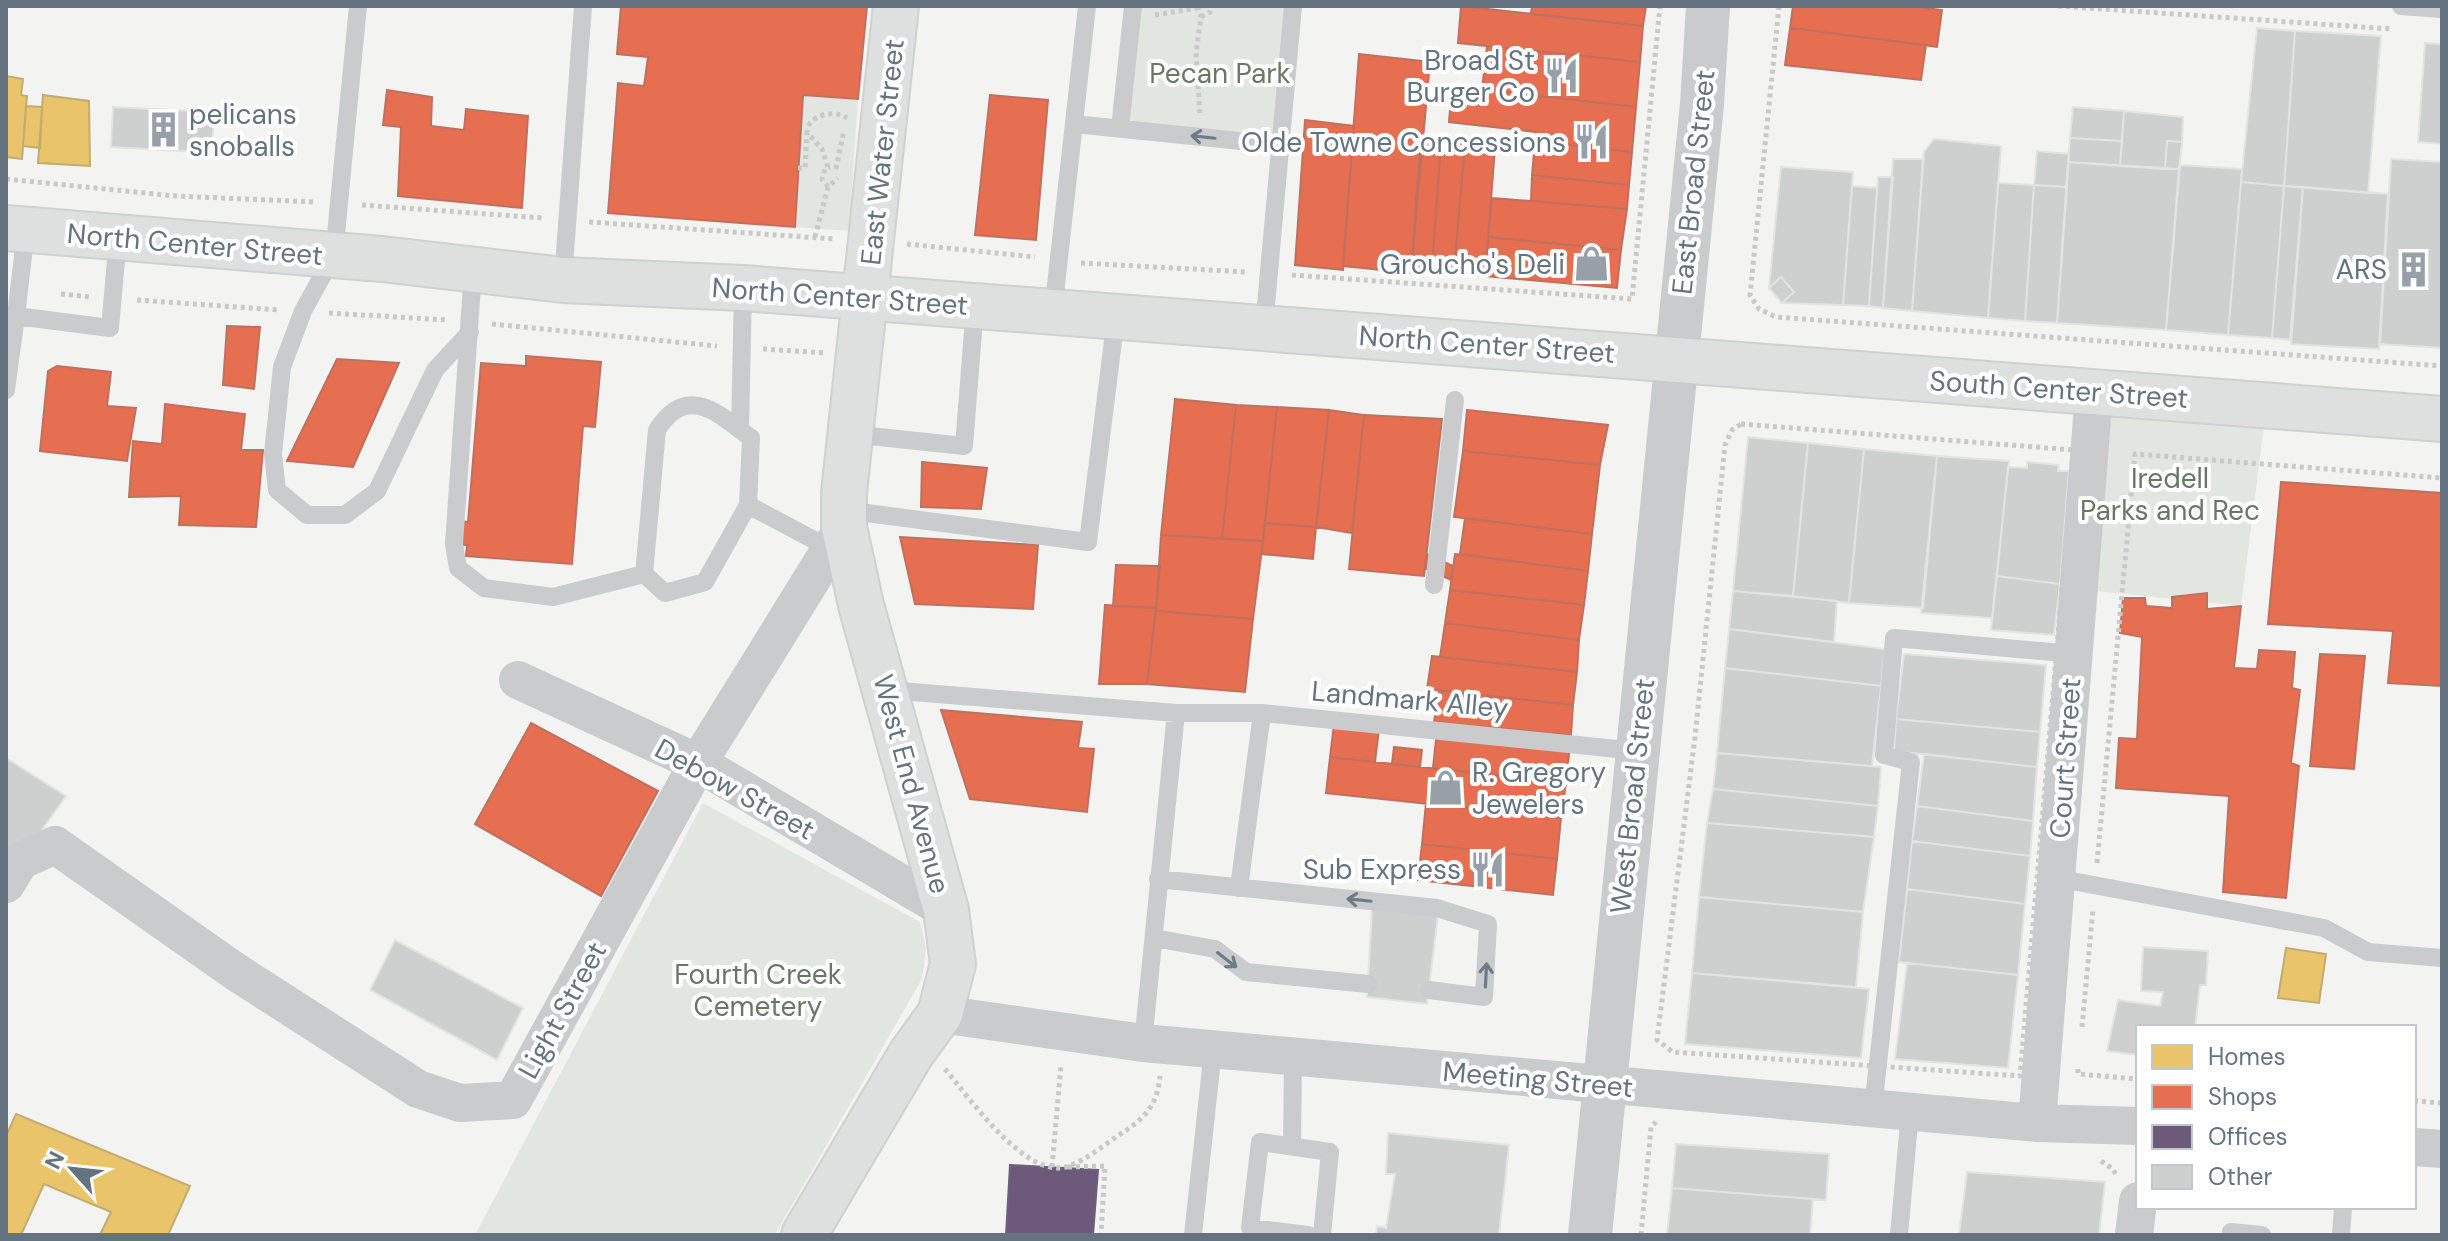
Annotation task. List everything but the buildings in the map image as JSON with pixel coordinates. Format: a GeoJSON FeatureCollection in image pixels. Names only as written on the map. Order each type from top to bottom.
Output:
{"type":"FeatureCollection","features":[{"type":"Feature","properties":{"kind":"main road","name":"East Water Street"},"geometry":{"type":"LineString","coordinates":[[867,298],[896,6]]}},
{"type":"Feature","properties":{"kind":"main road","name":"North Center Street"},"geometry":{"type":"LineString","coordinates":[[16,229],[334,255],[563,280],[743,288],[1675,357]]}},
{"type":"Feature","properties":{"kind":"main road","name":"West End Avenue"},"geometry":{"type":"LineString","coordinates":[[804,1235],[930,1028],[953,964],[946,910],[840,528],[867,298]]}},
{"type":"Feature","properties":{"kind":"main road","name":"South Center Street"},"geometry":{"type":"LineString","coordinates":[[1675,357],[2442,419]]}},
{"type":"Feature","properties":{"kind":"street","name":"East Broad Street"},"geometry":{"type":"LineString","coordinates":[[1675,357],[1702,104],[1708,6]]}},
{"type":"Feature","properties":{"kind":"street","name":"West Broad Street"},"geometry":{"type":"LineString","coordinates":[[1590,1235],[1675,357]]}},
{"type":"Feature","properties":{"kind":"street","name":"Court Street"},"geometry":{"type":"LineString","coordinates":[[2037,1123],[2094,393]]}},
{"type":"Feature","properties":{"kind":"street","name":"Light Street"},"geometry":{"type":"LineString","coordinates":[[6,884],[20,861],[55,845],[236,972],[418,1089],[460,1103],[513,1100],[698,763],[840,528]]}},
{"type":"Feature","properties":{"kind":"street","name":"Debow Street"},"geometry":{"type":"LineString","coordinates":[[518,680],[698,763],[946,910]]}},
{"type":"Feature","properties":{"kind":"street","name":"Meeting Street"},"geometry":{"type":"LineString","coordinates":[[930,1028],[1064,1032],[1213,1050],[1604,1086],[2037,1123],[2136,1126]]}},
{"type":"Feature","properties":{"kind":"street"},"geometry":{"type":"LineString","coordinates":[[2416,1147],[2442,1149]]}},
{"type":"Feature","properties":{"kind":"street"},"geometry":{"type":"LineString","coordinates":[[2134,1235],[2137,1209]]}},
{"type":"Feature","properties":{"kind":"lane"},"geometry":{"type":"LineString","coordinates":[[358,6],[334,255],[303,311],[282,367],[273,454],[277,490],[307,515],[345,515],[377,491],[435,370],[470,327]]}},
{"type":"Feature","properties":{"kind":"lane"},"geometry":{"type":"LineString","coordinates":[[563,280],[583,6]]}},
{"type":"Feature","properties":{"kind":"lane"},"geometry":{"type":"LineString","coordinates":[[1053,312],[1087,6]]}},
{"type":"Feature","properties":{"kind":"lane"},"geometry":{"type":"LineString","coordinates":[[1264,327],[1293,6]]}},
{"type":"Feature","properties":{"kind":"lane"},"geometry":{"type":"LineString","coordinates":[[2401,6],[2442,9]]}},
{"type":"Feature","properties":{"kind":"lane"},"geometry":{"type":"LineString","coordinates":[[1120,128],[1138,12]]}},
{"type":"Feature","properties":{"kind":"lane"},"geometry":{"type":"LineString","coordinates":[[1074,124],[1280,145]]}},
{"type":"Feature","properties":{"kind":"lane"},"geometry":{"type":"LineString","coordinates":[[6,390],[19,290],[16,229]]}},
{"type":"Feature","properties":{"kind":"lane"},"geometry":{"type":"LineString","coordinates":[[16,316],[110,328],[118,238]]}},
{"type":"Feature","properties":{"kind":"lane"},"geometry":{"type":"LineString","coordinates":[[473,271],[454,544],[458,568],[469,580],[484,588],[553,597],[644,574]]}},
{"type":"Feature","properties":{"kind":"lane"},"geometry":{"type":"LineString","coordinates":[[740,430],[743,288]]}},
{"type":"Feature","properties":{"kind":"lane"},"geometry":{"type":"LineString","coordinates":[[851,434],[964,446],[975,306]]}},
{"type":"Feature","properties":{"kind":"lane"},"geometry":{"type":"LineString","coordinates":[[748,505],[840,528],[1088,542],[1116,317]]}},
{"type":"Feature","properties":{"kind":"lane"},"geometry":{"type":"LineString","coordinates":[[1434,585],[1455,400]]}},
{"type":"Feature","properties":{"kind":"lane"},"geometry":{"type":"LineString","coordinates":[[687,404],[710,408],[751,438],[748,505],[705,582],[665,593],[644,574],[657,430],[669,412],[687,404]]}},
{"type":"Feature","properties":{"kind":"lane"},"geometry":{"type":"LineString","coordinates":[[1873,1109],[1911,762],[1884,755],[1894,638],[2074,654]]}},
{"type":"Feature","properties":{"kind":"lane","name":"Landmark Alley"},"geometry":{"type":"LineString","coordinates":[[887,690],[1176,713],[1262,713],[1637,751]]}},
{"type":"Feature","properties":{"kind":"lane"},"geometry":{"type":"LineString","coordinates":[[1153,1044],[1158,879],[1176,713]]}},
{"type":"Feature","properties":{"kind":"lane"},"geometry":{"type":"LineString","coordinates":[[1239,888],[1262,713]]}},
{"type":"Feature","properties":{"kind":"lane"},"geometry":{"type":"LineString","coordinates":[[2056,878],[2324,928],[2368,952],[2442,958]]}},
{"type":"Feature","properties":{"kind":"lane"},"geometry":{"type":"LineString","coordinates":[[1158,879],[1437,908],[1488,924],[1484,997],[1429,990]]}},
{"type":"Feature","properties":{"kind":"lane"},"geometry":{"type":"LineString","coordinates":[[1154,938],[1215,949],[1230,964],[1246,972],[1368,984]]}},
{"type":"Feature","properties":{"kind":"lane"},"geometry":{"type":"LineString","coordinates":[[1193,1235],[1213,1050]]}},
{"type":"Feature","properties":{"kind":"lane"},"geometry":{"type":"LineString","coordinates":[[1292,1145],[1293,1057]]}},
{"type":"Feature","properties":{"kind":"lane"},"geometry":{"type":"LineString","coordinates":[[1899,1235],[1910,1112]]}},
{"type":"Feature","properties":{"kind":"lane"},"geometry":{"type":"LineString","coordinates":[[1308,1235],[1250,1228],[1260,1142],[1330,1152],[1322,1235]]}},
{"type":"Feature","properties":{"kind":"lane"},"geometry":{"type":"LineString","coordinates":[[2341,1235],[2343,1209]]}},
{"type":"Feature","properties":{"kind":"lane"},"geometry":{"type":"LineString","coordinates":[[2231,1232],[2262,1235]]}},
{"type":"Feature","properties":{"kind":"path"},"geometry":{"type":"LineString","coordinates":[[1201,17],[1210,12],[1212,6]]}},
{"type":"Feature","properties":{"kind":"path"},"geometry":{"type":"LineString","coordinates":[[907,246],[980,250],[1059,261],[1632,299],[1660,6]]}},
{"type":"Feature","properties":{"kind":"path"},"geometry":{"type":"LineString","coordinates":[[1779,6],[1750,295],[1759,309],[1776,317],[2442,366]]}},
{"type":"Feature","properties":{"kind":"path"},"geometry":{"type":"LineString","coordinates":[[2058,6],[2395,29]]}},
{"type":"Feature","properties":{"kind":"path"},"geometry":{"type":"LineString","coordinates":[[1138,12],[1197,7],[1201,17],[1196,53],[1201,136]]}},
{"type":"Feature","properties":{"kind":"path"},"geometry":{"type":"LineString","coordinates":[[798,168],[805,168],[807,124],[820,116],[840,113],[849,119],[839,139],[838,179],[828,187],[815,237]]}},
{"type":"Feature","properties":{"kind":"path"},"geometry":{"type":"LineString","coordinates":[[807,132],[822,149],[828,167],[822,179],[828,187]]}},
{"type":"Feature","properties":{"kind":"path"},"geometry":{"type":"LineString","coordinates":[[828,167],[836,169]]}},
{"type":"Feature","properties":{"kind":"path"},"geometry":{"type":"LineString","coordinates":[[6,179],[175,196],[338,203],[846,240]]}},
{"type":"Feature","properties":{"kind":"path"},"geometry":{"type":"LineString","coordinates":[[19,290],[834,354]]}},
{"type":"Feature","properties":{"kind":"path"},"geometry":{"type":"LineString","coordinates":[[2081,1043],[2135,454],[2442,478]]}},
{"type":"Feature","properties":{"kind":"path"},"geometry":{"type":"LineString","coordinates":[[1695,737],[1657,1040],[1673,1052],[2020,1076]]}},
{"type":"Feature","properties":{"kind":"path"},"geometry":{"type":"LineString","coordinates":[[930,1028],[1000,1133],[1036,1166],[1105,1166],[1101,1235]]}},
{"type":"Feature","properties":{"kind":"path"},"geometry":{"type":"LineString","coordinates":[[1052,1167],[1064,1032]]}},
{"type":"Feature","properties":{"kind":"path"},"geometry":{"type":"LineString","coordinates":[[1067,1167],[1152,1111],[1158,1095],[1153,1044]]}},
{"type":"Feature","properties":{"kind":"path"},"geometry":{"type":"LineString","coordinates":[[2079,1059],[2078,1074],[2136,1079]]}},
{"type":"Feature","properties":{"kind":"path"},"geometry":{"type":"LineString","coordinates":[[2416,1101],[2442,1103]]}},
{"type":"Feature","properties":{"kind":"path"},"geometry":{"type":"LineString","coordinates":[[1641,1235],[1651,1127],[1659,1119]]}},
{"type":"Feature","properties":{"kind":"path"},"geometry":{"type":"LineString","coordinates":[[2087,1159],[2102,1161]]}},
{"type":"Feature","properties":{"kind":"green space","name":"Pecan Park"},"geometry":{"type":"Polygon","coordinates":[[[1133,6],[1293,6],[1280,145],[1120,128],[1133,6]]]}},
{"type":"Feature","properties":{"kind":"green space"},"geometry":{"type":"Polygon","coordinates":[[[803,95],[858,99],[849,231],[795,227],[803,95]]]}},
{"type":"Feature","properties":{"kind":"green space","name":"Iredell Parks and Rec"},"geometry":{"type":"Polygon","coordinates":[[[2094,393],[2267,403],[2241,606],[2077,589],[2094,393]]]}},
{"type":"Feature","properties":{"kind":"green space","name":"Fourth Creek Cemetery"},"geometry":{"type":"Polygon","coordinates":[[[703,803],[920,922],[926,948],[922,979],[775,1235],[475,1235],[703,803]]]}},
{"type":"Feature","properties":{"kind":"place","name":"Broad St Burger Co"},"geometry":{"type":"Point","coordinates":[1561,76]}},
{"type":"Feature","properties":{"kind":"place","name":"pelicans snoballs"},"geometry":{"type":"Point","coordinates":[163,130]}},
{"type":"Feature","properties":{"kind":"place","name":"Olde Towne Concessions"},"geometry":{"type":"Point","coordinates":[1592,142]}},
{"type":"Feature","properties":{"kind":"place","name":"Groucho's Deli"},"geometry":{"type":"Point","coordinates":[1591,264]}},
{"type":"Feature","properties":{"kind":"place","name":"ARS"},"geometry":{"type":"Point","coordinates":[2413,269]}},
{"type":"Feature","properties":{"kind":"place","name":"R. Gregory Jewelers"},"geometry":{"type":"Point","coordinates":[1446,788]}},
{"type":"Feature","properties":{"kind":"place","name":"Sub Express"},"geometry":{"type":"Point","coordinates":[1487,869]}}]}
